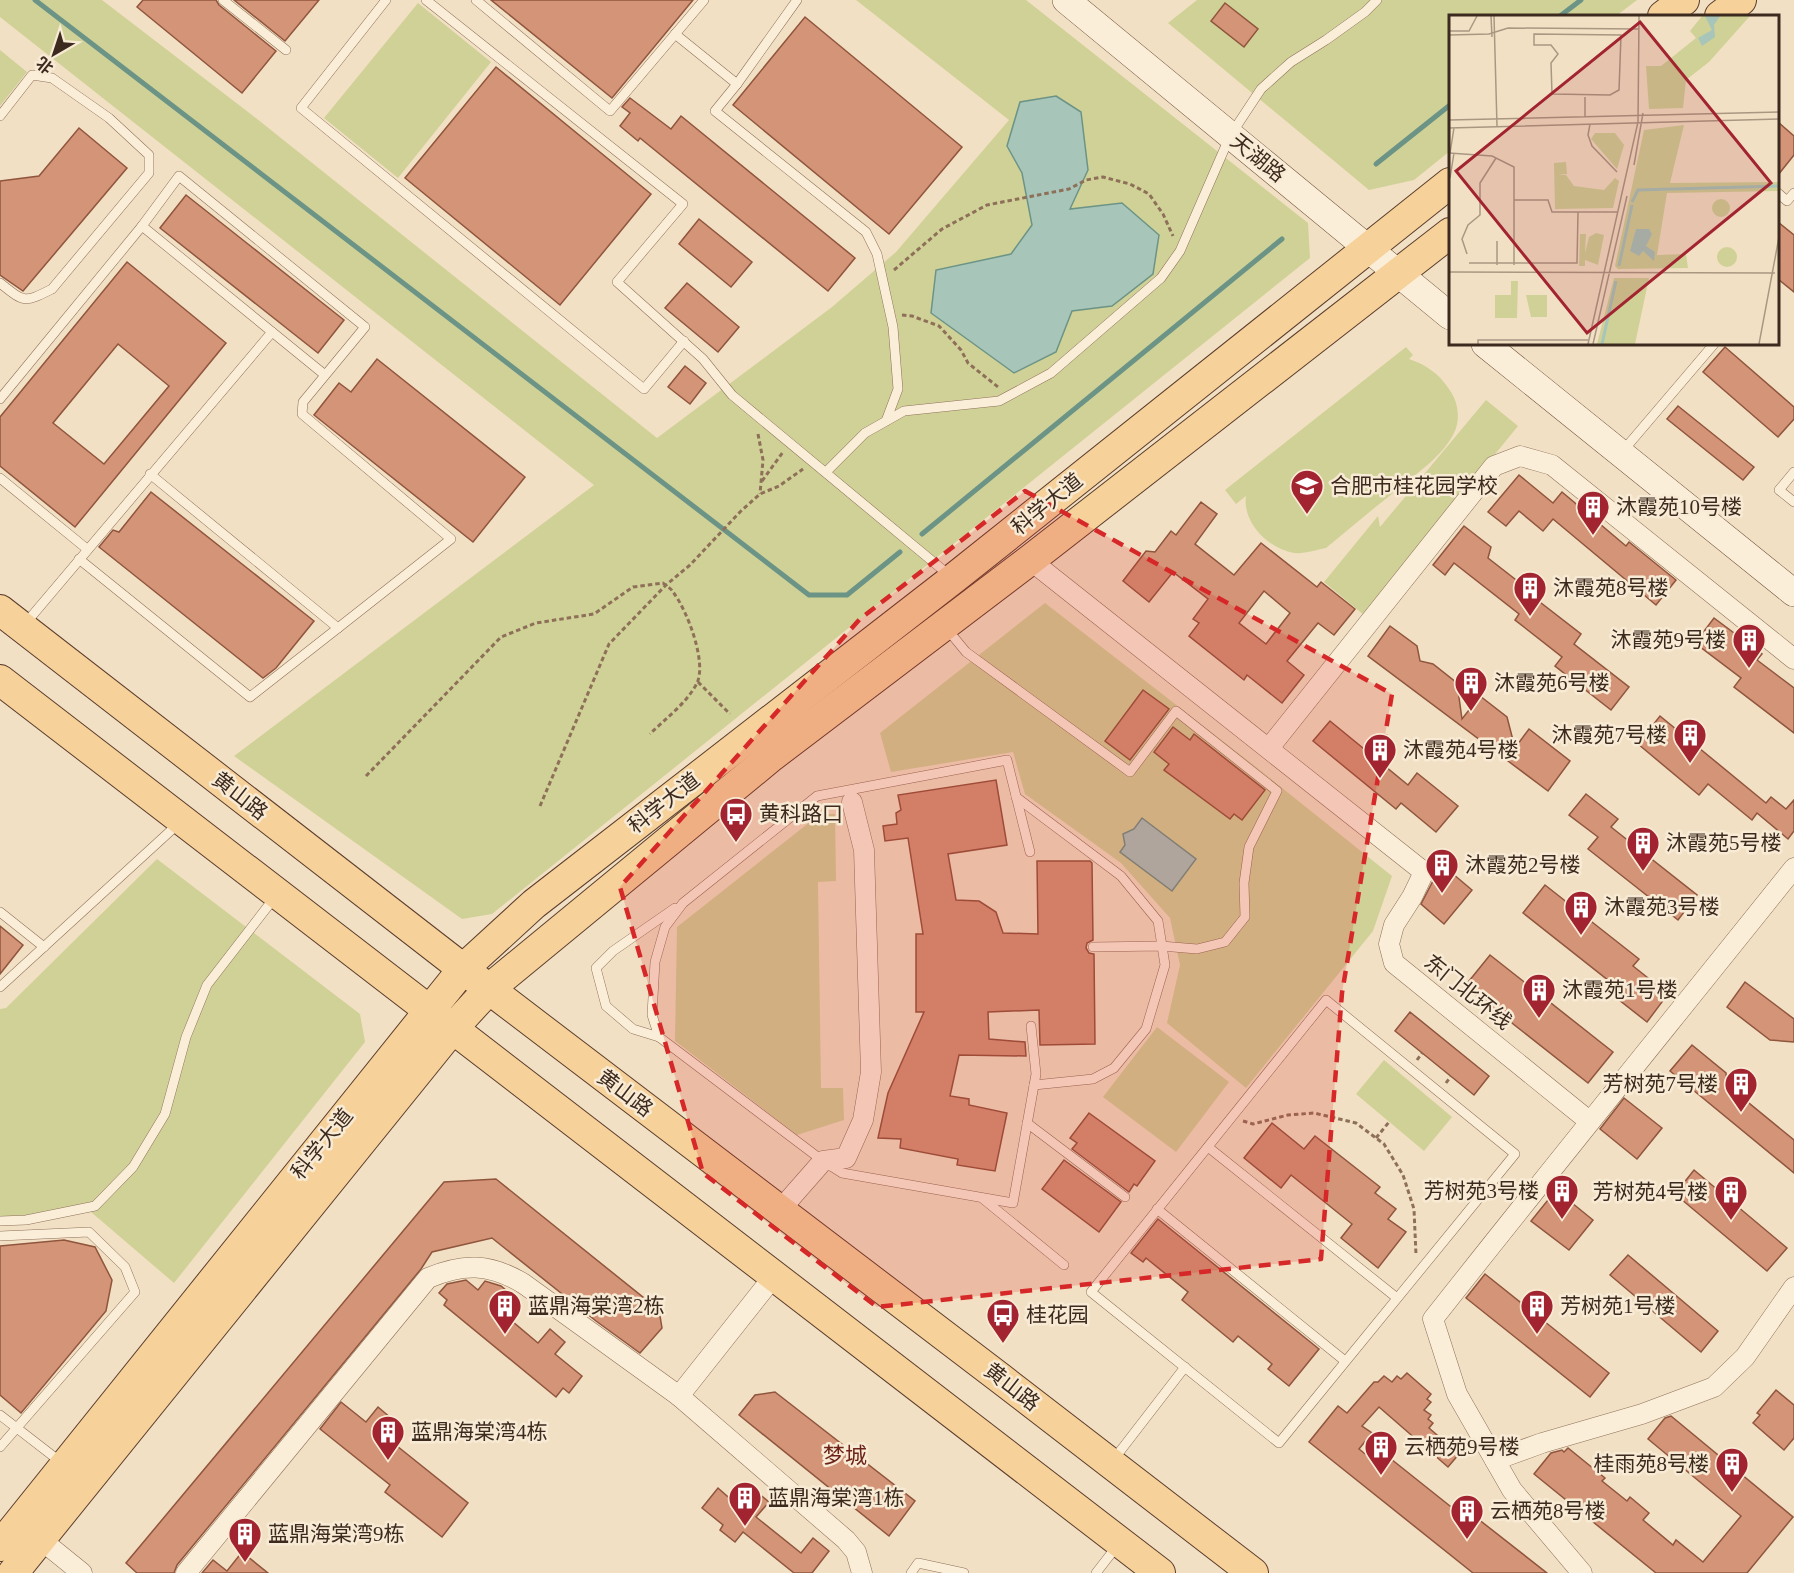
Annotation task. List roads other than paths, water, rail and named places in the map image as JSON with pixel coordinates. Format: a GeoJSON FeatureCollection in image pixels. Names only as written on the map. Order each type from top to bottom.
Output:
{"type":"FeatureCollection","features":[{"type":"Feature","properties":{"kind":"main road"},"geometry":{"type":"LineString","coordinates":[[1664,15],[1684,0]]}},
{"type":"Feature","properties":{"kind":"main road"},"geometry":{"type":"LineString","coordinates":[[1721,15],[1741,0]]}},
{"type":"Feature","properties":{"kind":"main road","name":"科学大道"},"geometry":{"type":"LineString","coordinates":[[0,1546],[463,969],[534,904],[953,579],[1449,184]]}},
{"type":"Feature","properties":{"kind":"main road","name":"科学大道"},"geometry":{"type":"LineString","coordinates":[[13,1573],[453,1028],[489,989],[771,756],[1030,560],[1449,234]]}},
{"type":"Feature","properties":{"kind":"main road","name":"黄山路"},"geometry":{"type":"LineString","coordinates":[[11,618],[489,989],[1253,1573]]}},
{"type":"Feature","properties":{"kind":"main road"},"geometry":{"type":"LineString","coordinates":[[0,680],[1160,1573]]}},
{"type":"Feature","properties":{"kind":"street","name":"天湖路"},"geometry":{"type":"LineString","coordinates":[[1066,0],[1449,315]]}},
{"type":"Feature","properties":{"kind":"street"},"geometry":{"type":"LineString","coordinates":[[1486,345],[1794,593]]}},
{"type":"Feature","properties":{"kind":"street"},"geometry":{"type":"LineString","coordinates":[[1030,560],[1269,748],[1494,466],[1520,456],[1552,465],[1794,659]]}},
{"type":"Feature","properties":{"kind":"street","name":"东门北环线"},"geometry":{"type":"LineString","coordinates":[[1269,748],[1424,872],[1412,897],[1394,925],[1389,944],[1394,963],[1589,1121]]}},
{"type":"Feature","properties":{"kind":"street"},"geometry":{"type":"LineString","coordinates":[[780,1210],[823,1161],[846,1158],[863,1119],[871,1072],[864,850],[852,802]]}},
{"type":"Feature","properties":{"kind":"street"},"geometry":{"type":"LineString","coordinates":[[1582,1573],[1512,1490],[1457,1394],[1433,1319],[1589,1121],[1794,868]]}},
{"type":"Feature","properties":{"kind":"street"},"geometry":{"type":"LineString","coordinates":[[186,1573],[428,1278],[447,1270],[465,1267],[506,1273],[679,1396],[846,1540],[856,1552],[862,1573]]}},
{"type":"Feature","properties":{"kind":"street"},"geometry":{"type":"LineString","coordinates":[[679,1396],[774,1276]]}},
{"type":"Feature","properties":{"kind":"street"},"geometry":{"type":"LineString","coordinates":[[1495,1460],[1542,1443],[1642,1414],[1714,1387],[1745,1357],[1794,1287]]}},
{"type":"Feature","properties":{"kind":"street"},"geometry":{"type":"LineString","coordinates":[[40,1539],[82,1573]]}},
{"type":"Feature","properties":{"kind":"lane"},"geometry":{"type":"LineString","coordinates":[[224,0],[286,50]]}},
{"type":"Feature","properties":{"kind":"lane"},"geometry":{"type":"LineString","coordinates":[[386,0],[301,108],[644,389],[684,341]]}},
{"type":"Feature","properties":{"kind":"lane"},"geometry":{"type":"LineString","coordinates":[[426,0],[683,204],[617,282],[704,359],[732,395],[953,579]]}},
{"type":"Feature","properties":{"kind":"lane"},"geometry":{"type":"LineString","coordinates":[[476,0],[610,111],[704,0]]}},
{"type":"Feature","properties":{"kind":"lane"},"geometry":{"type":"LineString","coordinates":[[797,0],[737,84],[714,111],[866,232],[877,254],[893,327],[898,389],[885,421]]}},
{"type":"Feature","properties":{"kind":"lane"},"geometry":{"type":"LineString","coordinates":[[826,472],[865,433],[904,411],[999,400],[1051,374],[1161,278],[1177,255],[1230,136],[1261,89],[1291,62],[1334,35],[1377,0]]}},
{"type":"Feature","properties":{"kind":"lane"},"geometry":{"type":"LineString","coordinates":[[675,34],[737,84]]}},
{"type":"Feature","properties":{"kind":"lane"},"geometry":{"type":"LineString","coordinates":[[0,116],[32,75],[52,78],[109,118],[149,155],[149,173],[52,289],[31,300],[19,298],[0,283]]}},
{"type":"Feature","properties":{"kind":"lane"},"geometry":{"type":"LineString","coordinates":[[0,399],[142,226],[179,176],[365,327],[303,402],[302,414],[452,539],[250,697],[79,559]]}},
{"type":"Feature","properties":{"kind":"lane"},"geometry":{"type":"LineString","coordinates":[[1779,194],[1788,201],[1794,193]]}},
{"type":"Feature","properties":{"kind":"lane"},"geometry":{"type":"LineString","coordinates":[[142,226],[325,375]]}},
{"type":"Feature","properties":{"kind":"lane"},"geometry":{"type":"LineString","coordinates":[[11,618],[79,559],[272,332]]}},
{"type":"Feature","properties":{"kind":"lane"},"geometry":{"type":"LineString","coordinates":[[1621,453],[1713,345]]}},
{"type":"Feature","properties":{"kind":"lane"},"geometry":{"type":"LineString","coordinates":[[1794,472],[1779,490],[1794,502]]}},
{"type":"Feature","properties":{"kind":"lane"},"geometry":{"type":"LineString","coordinates":[[150,474],[338,628]]}},
{"type":"Feature","properties":{"kind":"lane"},"geometry":{"type":"LineString","coordinates":[[0,478],[87,549]]}},
{"type":"Feature","properties":{"kind":"lane"},"geometry":{"type":"LineString","coordinates":[[944,625],[966,651],[1130,772],[1176,711],[1277,791],[1249,847],[1244,883],[1245,917],[1226,942],[1197,949],[1161,946],[1093,947]]}},
{"type":"Feature","properties":{"kind":"lane"},"geometry":{"type":"LineString","coordinates":[[1030,852],[1007,760],[817,796],[683,903],[613,951],[596,968],[606,1006],[633,1029],[659,1037],[842,1173],[1013,1203],[1036,1074],[1031,1026]]}},
{"type":"Feature","properties":{"kind":"lane"},"geometry":{"type":"LineString","coordinates":[[1016,797],[1121,876],[1158,921],[1165,965],[1146,1029],[1114,1068],[1093,1080],[1034,1085]]}},
{"type":"Feature","properties":{"kind":"lane"},"geometry":{"type":"LineString","coordinates":[[0,987],[182,820]]}},
{"type":"Feature","properties":{"kind":"lane"},"geometry":{"type":"LineString","coordinates":[[0,1221],[26,1220],[95,1206],[133,1167],[165,1114],[186,1037],[207,985],[278,893]]}},
{"type":"Feature","properties":{"kind":"lane"},"geometry":{"type":"LineString","coordinates":[[659,1037],[652,1015],[655,962],[665,927],[683,903]]}},
{"type":"Feature","properties":{"kind":"lane"},"geometry":{"type":"LineString","coordinates":[[0,912],[44,947]]}},
{"type":"Feature","properties":{"kind":"lane"},"geometry":{"type":"LineString","coordinates":[[1326,1000],[1515,1154],[1279,1443],[1091,1292],[1208,1147],[1326,1000]]}},
{"type":"Feature","properties":{"kind":"lane"},"geometry":{"type":"LineString","coordinates":[[1028,1123],[1125,1197]]}},
{"type":"Feature","properties":{"kind":"lane"},"geometry":{"type":"LineString","coordinates":[[1208,1147],[1397,1298]]}},
{"type":"Feature","properties":{"kind":"lane"},"geometry":{"type":"LineString","coordinates":[[982,1198],[1064,1265]]}},
{"type":"Feature","properties":{"kind":"lane"},"geometry":{"type":"LineString","coordinates":[[1157,1209],[1345,1361]]}},
{"type":"Feature","properties":{"kind":"lane"},"geometry":{"type":"LineString","coordinates":[[0,1236],[89,1232],[125,1267],[135,1292],[0,1447]]}},
{"type":"Feature","properties":{"kind":"lane"},"geometry":{"type":"LineString","coordinates":[[1111,1464],[1185,1367]]}},
{"type":"Feature","properties":{"kind":"lane"},"geometry":{"type":"LineString","coordinates":[[0,1415],[65,1466]]}},
{"type":"Feature","properties":{"kind":"lane"},"geometry":{"type":"LineString","coordinates":[[1096,1573],[1120,1542]]}},
{"type":"Feature","properties":{"kind":"lane"},"geometry":{"type":"LineString","coordinates":[[911,1573],[918,1563],[964,1573]]}},
{"type":"Feature","properties":{"kind":"waterway"},"geometry":{"type":"LineString","coordinates":[[35,0],[809,595],[847,595],[900,552]]}},
{"type":"Feature","properties":{"kind":"waterway"},"geometry":{"type":"LineString","coordinates":[[1561,15],[1581,0]]}},
{"type":"Feature","properties":{"kind":"waterway"},"geometry":{"type":"LineString","coordinates":[[1376,164],[1449,106]]}},
{"type":"Feature","properties":{"kind":"waterway"},"geometry":{"type":"LineString","coordinates":[[922,534],[1282,239]]}},
{"type":"Feature","properties":{"kind":"place","name":"合肥市桂花园学校"},"geometry":{"type":"Point","coordinates":[1307,515]}},
{"type":"Feature","properties":{"kind":"place","name":"沐霞苑10号楼"},"geometry":{"type":"Point","coordinates":[1593,536]}},
{"type":"Feature","properties":{"kind":"place","name":"沐霞苑8号楼"},"geometry":{"type":"Point","coordinates":[1530,617]}},
{"type":"Feature","properties":{"kind":"place","name":"沐霞苑9号楼"},"geometry":{"type":"Point","coordinates":[1749,669]}},
{"type":"Feature","properties":{"kind":"place","name":"沐霞苑6号楼"},"geometry":{"type":"Point","coordinates":[1471,712]}},
{"type":"Feature","properties":{"kind":"place","name":"沐霞苑7号楼"},"geometry":{"type":"Point","coordinates":[1690,764]}},
{"type":"Feature","properties":{"kind":"place","name":"沐霞苑4号楼"},"geometry":{"type":"Point","coordinates":[1380,779]}},
{"type":"Feature","properties":{"kind":"place","name":"黄科路口"},"geometry":{"type":"Point","coordinates":[736,843]}},
{"type":"Feature","properties":{"kind":"place","name":"沐霞苑5号楼"},"geometry":{"type":"Point","coordinates":[1643,872]}},
{"type":"Feature","properties":{"kind":"place","name":"沐霞苑2号楼"},"geometry":{"type":"Point","coordinates":[1442,894]}},
{"type":"Feature","properties":{"kind":"place","name":"沐霞苑3号楼"},"geometry":{"type":"Point","coordinates":[1581,936]}},
{"type":"Feature","properties":{"kind":"place","name":"沐霞苑1号楼"},"geometry":{"type":"Point","coordinates":[1539,1019]}},
{"type":"Feature","properties":{"kind":"place","name":"芳树苑7号楼"},"geometry":{"type":"Point","coordinates":[1741,1113]}},
{"type":"Feature","properties":{"kind":"place","name":"芳树苑3号楼"},"geometry":{"type":"Point","coordinates":[1562,1220]}},
{"type":"Feature","properties":{"kind":"place","name":"芳树苑4号楼"},"geometry":{"type":"Point","coordinates":[1731,1221]}},
{"type":"Feature","properties":{"kind":"place","name":"蓝鼎海棠湾2栋"},"geometry":{"type":"Point","coordinates":[505,1335]}},
{"type":"Feature","properties":{"kind":"place","name":"芳树苑1号楼"},"geometry":{"type":"Point","coordinates":[1537,1335]}},
{"type":"Feature","properties":{"kind":"place","name":"桂花园"},"geometry":{"type":"Point","coordinates":[1003,1344]}},
{"type":"Feature","properties":{"kind":"place","name":"蓝鼎海棠湾4栋"},"geometry":{"type":"Point","coordinates":[388,1461]}},
{"type":"Feature","properties":{"kind":"place","name":"云栖苑9号楼"},"geometry":{"type":"Point","coordinates":[1381,1476]}},
{"type":"Feature","properties":{"kind":"place","name":"桂雨苑8号楼"},"geometry":{"type":"Point","coordinates":[1732,1493]}},
{"type":"Feature","properties":{"kind":"place","name":"蓝鼎海棠湾1栋"},"geometry":{"type":"Point","coordinates":[745,1527]}},
{"type":"Feature","properties":{"kind":"place","name":"云栖苑8号楼"},"geometry":{"type":"Point","coordinates":[1467,1540]}},
{"type":"Feature","properties":{"kind":"place","name":"蓝鼎海棠湾9栋"},"geometry":{"type":"Point","coordinates":[245,1563]}},
{"type":"Feature","properties":{"kind":"district","name":"梦城"},"geometry":{"type":"Point","coordinates":[845,1455]}}]}
